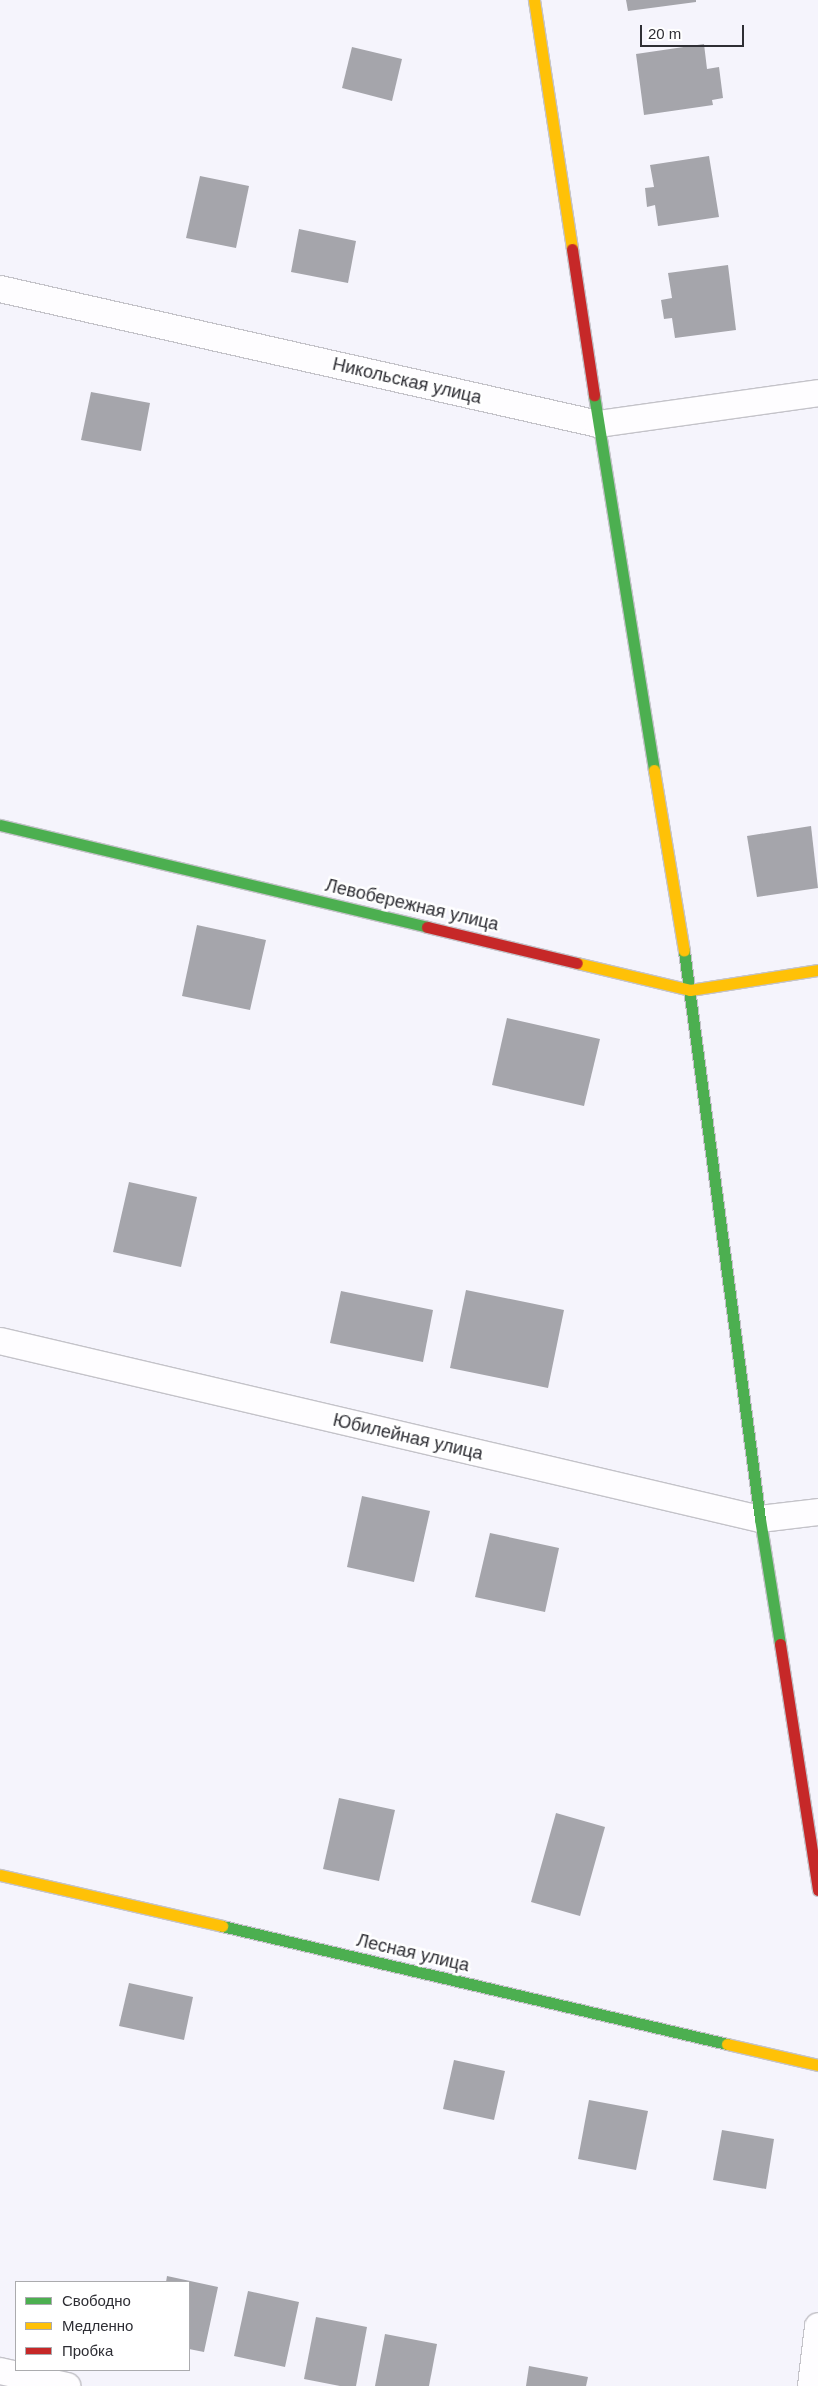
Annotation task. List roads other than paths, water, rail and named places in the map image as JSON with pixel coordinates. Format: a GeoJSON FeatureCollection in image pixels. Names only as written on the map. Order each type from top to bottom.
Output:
{"type":"FeatureCollection","features":[{"type":"Feature","properties":{"kind":"street"},"geometry":{"type":"LineString","coordinates":[[534,0],[598,424],[690,990],[760,1520],[818,1890]]}},
{"type":"Feature","properties":{"kind":"street","name":"Никольская улица"},"geometry":{"type":"LineString","coordinates":[[0,289],[598,424],[818,393]]}},
{"type":"Feature","properties":{"kind":"street","name":"Левобережная улица"},"geometry":{"type":"LineString","coordinates":[[0,825],[690,990],[818,970]]}},
{"type":"Feature","properties":{"kind":"street","name":"Юбилейная улица"},"geometry":{"type":"LineString","coordinates":[[0,1341],[760,1520],[818,1512]]}},
{"type":"Feature","properties":{"kind":"street","name":"Лесная улица"},"geometry":{"type":"LineString","coordinates":[[0,1875],[818,2066]]}},
{"type":"Feature","properties":{"kind":"street"},"geometry":{"type":"LineString","coordinates":[[811,2386],[818,2326]]}},
{"type":"Feature","properties":{"kind":"street"},"geometry":{"type":"LineString","coordinates":[[0,2371],[67,2386]]}}]}
